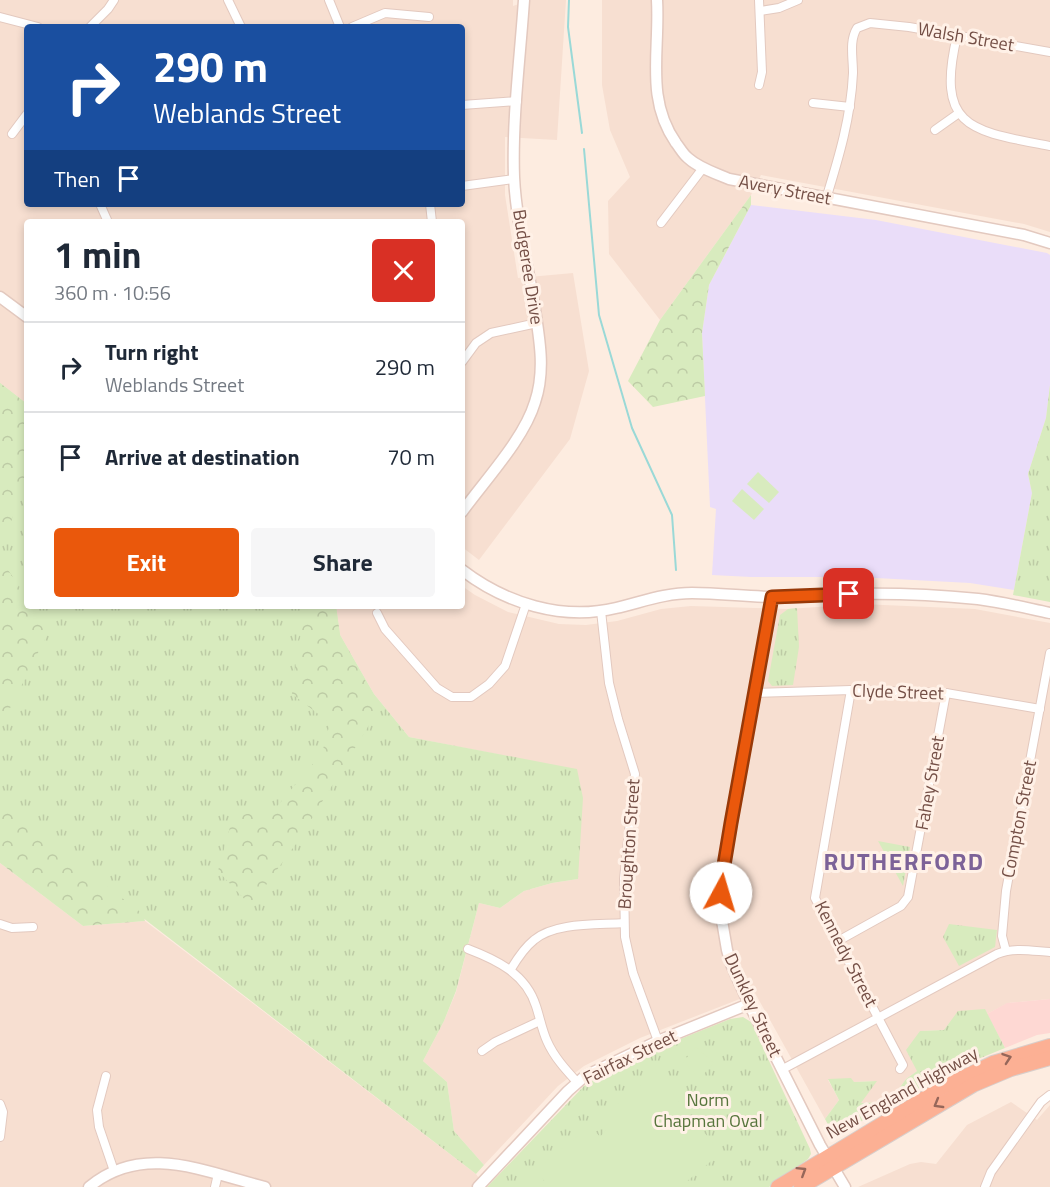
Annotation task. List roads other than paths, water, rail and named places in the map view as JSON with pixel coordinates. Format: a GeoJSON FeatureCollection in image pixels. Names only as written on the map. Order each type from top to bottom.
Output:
{"type":"FeatureCollection","features":[{"type":"Feature","properties":{"kind":"highway","name":"New England Highway"},"geometry":{"type":"LineString","coordinates":[[801,1187],[830,1161],[935,1091],[970,1073],[1008,1058],[1050,1046]]}},
{"type":"Feature","properties":{"kind":"highway","name":"New England Highway"},"geometry":{"type":"LineString","coordinates":[[778,1187],[973,1085],[1011,1069],[1050,1058]]}},
{"type":"Feature","properties":{"kind":"street"},"geometry":{"type":"LineString","coordinates":[[93,24],[114,0]]}},
{"type":"Feature","properties":{"kind":"street"},"geometry":{"type":"LineString","coordinates":[[228,0],[240,24]]}},
{"type":"Feature","properties":{"kind":"street"},"geometry":{"type":"LineString","coordinates":[[329,0],[339,24]]}},
{"type":"Feature","properties":{"kind":"street","name":"Budgeree Drive"},"geometry":{"type":"LineString","coordinates":[[465,508],[529,418],[541,373],[542,357],[514,179],[524,0]]}},
{"type":"Feature","properties":{"kind":"street","name":"Avery Street"},"geometry":{"type":"LineString","coordinates":[[657,0],[658,105],[666,129],[687,157],[703,168],[729,179],[1024,235],[1050,243]]}},
{"type":"Feature","properties":{"kind":"street"},"geometry":{"type":"LineString","coordinates":[[759,0],[762,72],[759,85]]}},
{"type":"Feature","properties":{"kind":"street"},"geometry":{"type":"LineString","coordinates":[[760,11],[779,8],[798,0]]}},
{"type":"Feature","properties":{"kind":"street"},"geometry":{"type":"LineString","coordinates":[[359,24],[385,13],[429,17]]}},
{"type":"Feature","properties":{"kind":"street"},"geometry":{"type":"LineString","coordinates":[[0,17],[27,24]]}},
{"type":"Feature","properties":{"kind":"street","name":"Walsh Street"},"geometry":{"type":"LineString","coordinates":[[850,106],[853,73],[852,39],[854,33],[864,24],[881,24],[1050,52]]}},
{"type":"Feature","properties":{"kind":"street"},"geometry":{"type":"LineString","coordinates":[[957,36],[950,85],[959,113],[970,124],[988,132],[1050,146]]}},
{"type":"Feature","properties":{"kind":"street"},"geometry":{"type":"LineString","coordinates":[[465,105],[517,100]]}},
{"type":"Feature","properties":{"kind":"street"},"geometry":{"type":"LineString","coordinates":[[813,103],[850,106],[844,140],[826,199]]}},
{"type":"Feature","properties":{"kind":"street"},"geometry":{"type":"LineString","coordinates":[[935,130],[959,113]]}},
{"type":"Feature","properties":{"kind":"street"},"geometry":{"type":"LineString","coordinates":[[12,134],[24,118]]}},
{"type":"Feature","properties":{"kind":"street"},"geometry":{"type":"LineString","coordinates":[[661,223],[703,168]]}},
{"type":"Feature","properties":{"kind":"street"},"geometry":{"type":"LineString","coordinates":[[465,186],[514,179]]}},
{"type":"Feature","properties":{"kind":"street"},"geometry":{"type":"LineString","coordinates":[[0,297],[24,315]]}},
{"type":"Feature","properties":{"kind":"street"},"geometry":{"type":"LineString","coordinates":[[465,358],[476,343],[492,333],[537,323]]}},
{"type":"Feature","properties":{"kind":"street"},"geometry":{"type":"LineString","coordinates":[[465,572],[493,591],[526,604],[565,611],[601,611],[673,594],[702,593],[772,597],[856,594],[957,598],[1050,613]]}},
{"type":"Feature","properties":{"kind":"street","name":"Dunkley Street"},"geometry":{"type":"LineString","coordinates":[[772,597],[722,877],[720,909],[727,950],[749,1004],[845,1187]]}},
{"type":"Feature","properties":{"kind":"street"},"geometry":{"type":"LineString","coordinates":[[377,613],[385,630],[437,688],[452,697],[471,697],[489,684],[505,666],[526,604]]}},
{"type":"Feature","properties":{"kind":"street","name":"Broughton Street"},"geometry":{"type":"LineString","coordinates":[[601,611],[609,683],[635,774],[624,879],[624,923],[633,973],[658,1041]]}},
{"type":"Feature","properties":{"kind":"street","name":"Compton Street"},"geometry":{"type":"LineString","coordinates":[[1006,951],[1002,936],[1006,891],[1050,653]]}},
{"type":"Feature","properties":{"kind":"street","name":"Clyde Street"},"geometry":{"type":"LineString","coordinates":[[755,693],[851,690],[946,693],[1040,709]]}},
{"type":"Feature","properties":{"kind":"street","name":"Kennedy Street"},"geometry":{"type":"LineString","coordinates":[[851,690],[815,898],[903,1065],[900,1069]]}},
{"type":"Feature","properties":{"kind":"street","name":"Fahey Street"},"geometry":{"type":"LineString","coordinates":[[838,941],[901,906],[908,897],[946,693]]}},
{"type":"Feature","properties":{"kind":"street"},"geometry":{"type":"LineString","coordinates":[[511,969],[528,945],[544,933],[555,929],[624,923]]}},
{"type":"Feature","properties":{"kind":"street"},"geometry":{"type":"LineString","coordinates":[[0,924],[12,928],[33,927]]}},
{"type":"Feature","properties":{"kind":"street"},"geometry":{"type":"LineString","coordinates":[[468,949],[511,969],[536,1005],[540,1021],[554,1053],[577,1082]]}},
{"type":"Feature","properties":{"kind":"street"},"geometry":{"type":"LineString","coordinates":[[783,1069],[1006,951],[1050,952]]}},
{"type":"Feature","properties":{"kind":"street","name":"Fairfax Street"},"geometry":{"type":"LineString","coordinates":[[478,1187],[577,1082],[595,1070],[658,1041],[749,1004]]}},
{"type":"Feature","properties":{"kind":"street"},"geometry":{"type":"LineString","coordinates":[[482,1051],[495,1042],[540,1021]]}},
{"type":"Feature","properties":{"kind":"street"},"geometry":{"type":"LineString","coordinates":[[106,1076],[98,1110],[99,1127],[114,1171]]}},
{"type":"Feature","properties":{"kind":"street"},"geometry":{"type":"LineString","coordinates":[[985,1187],[991,1172],[1041,1102],[1050,1095]]}},
{"type":"Feature","properties":{"kind":"street"},"geometry":{"type":"LineString","coordinates":[[0,1104],[3,1112],[0,1137]]}},
{"type":"Feature","properties":{"kind":"street"},"geometry":{"type":"LineString","coordinates":[[89,1187],[114,1171],[154,1162],[171,1163],[265,1187]]}},
{"type":"Feature","properties":{"kind":"street"},"geometry":{"type":"LineString","coordinates":[[215,1187],[218,1174]]}},
{"type":"Feature","properties":{"kind":"waterway"},"geometry":{"type":"LineString","coordinates":[[569,0],[568,27],[582,133]]}},
{"type":"Feature","properties":{"kind":"waterway"},"geometry":{"type":"LineString","coordinates":[[584,149],[599,315],[632,428],[672,515],[676,570]]}},
{"type":"Feature","properties":{"kind":"district","name":"RUTHERFORD"},"geometry":{"type":"Point","coordinates":[904,862]}},
{"type":"Feature","properties":{"kind":"park label","name":"Norm Chapman Oval"},"geometry":{"type":"Point","coordinates":[708,1110]}}]}
